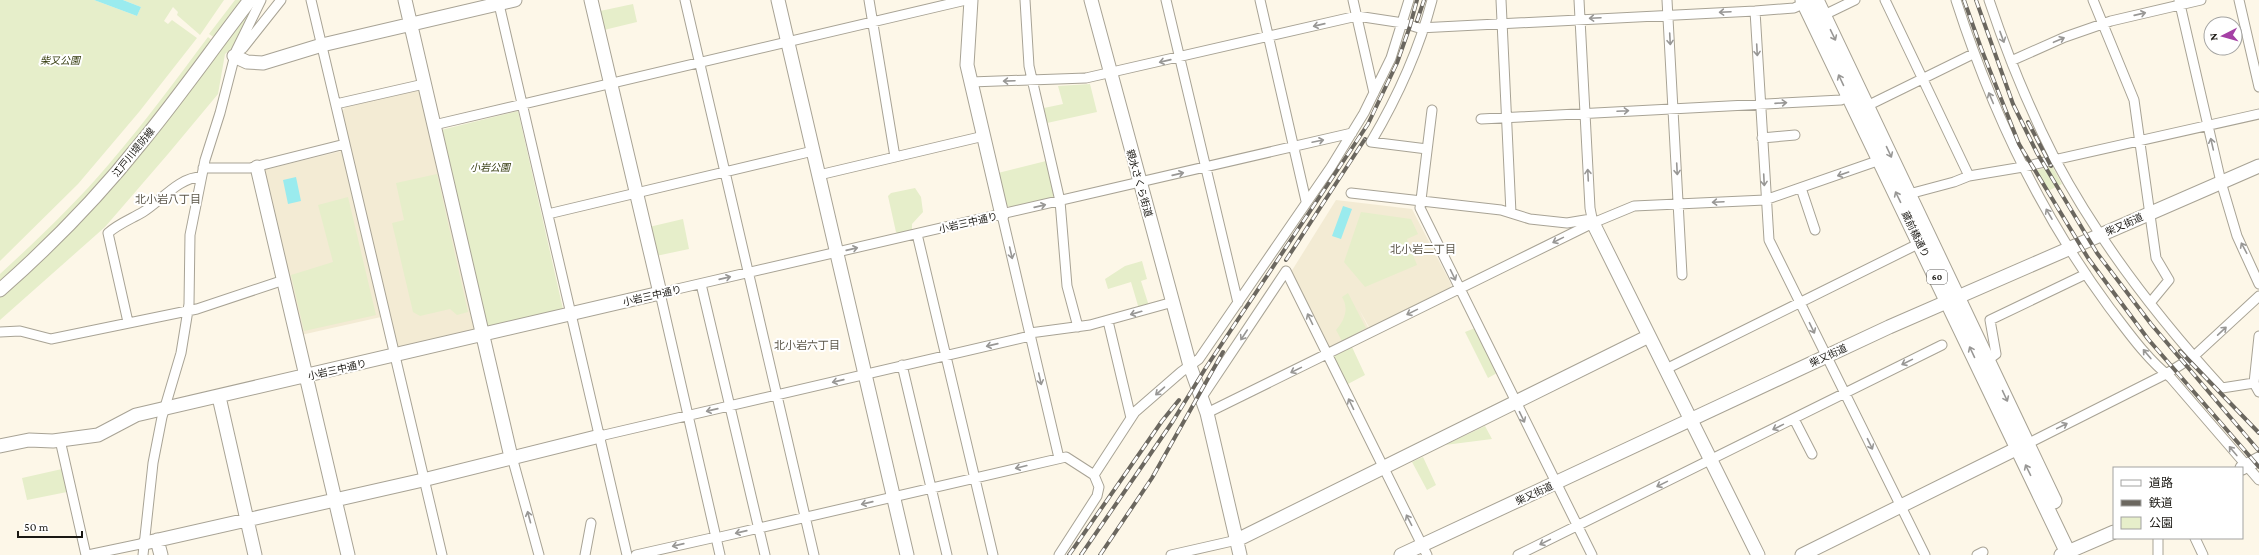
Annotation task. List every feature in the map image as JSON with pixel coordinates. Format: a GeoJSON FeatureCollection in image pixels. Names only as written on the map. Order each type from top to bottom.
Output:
{"type":"FeatureCollection","features":[{"type":"Feature","properties":{"kind":"main road","name":"蔵前橋通り"},"geometry":{"type":"LineString","coordinates":[[1808,1],[1824,15],[1909,194],[1953,298],[2071,553]]}},
{"type":"Feature","properties":{"kind":"main road","name":"蔵前橋通り"},"geometry":{"type":"LineString","coordinates":[[1808,1],[1849,96],[1920,242],[1988,360],[2022,446]]}},
{"type":"Feature","properties":{"kind":"street","name":"江戸川堤防線"},"geometry":{"type":"LineString","coordinates":[[0,290],[62,232],[113,178],[250,0]]}},
{"type":"Feature","properties":{"kind":"street"},"geometry":{"type":"LineString","coordinates":[[148,546],[153,463],[165,408],[181,353],[190,292],[190,235],[202,177],[235,55],[261,0]]}},
{"type":"Feature","properties":{"kind":"street"},"geometry":{"type":"LineString","coordinates":[[235,55],[243,48],[281,0]]}},
{"type":"Feature","properties":{"kind":"street"},"geometry":{"type":"LineString","coordinates":[[311,0],[423,480],[442,555]]}},
{"type":"Feature","properties":{"kind":"street"},"geometry":{"type":"LineString","coordinates":[[405,0],[512,457],[539,555]]}},
{"type":"Feature","properties":{"kind":"street"},"geometry":{"type":"LineString","coordinates":[[235,55],[247,62],[263,63],[322,45],[499,2],[515,0]]}},
{"type":"Feature","properties":{"kind":"street"},"geometry":{"type":"LineString","coordinates":[[592,0],[720,555]]}},
{"type":"Feature","properties":{"kind":"street"},"geometry":{"type":"LineString","coordinates":[[685,0],[814,555]]}},
{"type":"Feature","properties":{"kind":"street"},"geometry":{"type":"LineString","coordinates":[[778,0],[907,555]]}},
{"type":"Feature","properties":{"kind":"street"},"geometry":{"type":"LineString","coordinates":[[869,0],[895,157]]}},
{"type":"Feature","properties":{"kind":"street"},"geometry":{"type":"LineString","coordinates":[[434,125],[966,0]]}},
{"type":"Feature","properties":{"kind":"street"},"geometry":{"type":"LineString","coordinates":[[971,0],[967,62],[1059,458]]}},
{"type":"Feature","properties":{"kind":"street"},"geometry":{"type":"LineString","coordinates":[[1025,0],[1029,66],[1060,201],[1067,286],[1078,327]]}},
{"type":"Feature","properties":{"kind":"street","name":"親水さくら街道"},"geometry":{"type":"LineString","coordinates":[[1091,0],[1190,366],[1208,413],[1240,555]]}},
{"type":"Feature","properties":{"kind":"street"},"geometry":{"type":"LineString","coordinates":[[1166,0],[1238,302]]}},
{"type":"Feature","properties":{"kind":"street"},"geometry":{"type":"LineString","coordinates":[[1260,0],[1306,200]]}},
{"type":"Feature","properties":{"kind":"street"},"geometry":{"type":"LineString","coordinates":[[1353,0],[1374,93]]}},
{"type":"Feature","properties":{"kind":"street"},"geometry":{"type":"LineString","coordinates":[[1094,475],[1131,418],[1200,359],[1352,133],[1391,58],[1409,0]]}},
{"type":"Feature","properties":{"kind":"street"},"geometry":{"type":"LineString","coordinates":[[1427,149],[1371,142],[1394,104],[1432,0]]}},
{"type":"Feature","properties":{"kind":"street"},"geometry":{"type":"LineString","coordinates":[[1501,0],[1511,213]]}},
{"type":"Feature","properties":{"kind":"street"},"geometry":{"type":"LineString","coordinates":[[1579,0],[1591,219],[1758,555]]}},
{"type":"Feature","properties":{"kind":"street"},"geometry":{"type":"LineString","coordinates":[[1667,0],[1682,275]]}},
{"type":"Feature","properties":{"kind":"street"},"geometry":{"type":"LineString","coordinates":[[1824,15],[1855,0]]}},
{"type":"Feature","properties":{"kind":"street"},"geometry":{"type":"LineString","coordinates":[[1885,0],[1969,176]]}},
{"type":"Feature","properties":{"kind":"street"},"geometry":{"type":"LineString","coordinates":[[1956,0],[1973,54],[2024,166],[2069,248],[2124,326],[2244,467],[2259,480]]}},
{"type":"Feature","properties":{"kind":"street"},"geometry":{"type":"LineString","coordinates":[[1989,0],[2010,61],[2056,160],[2101,234],[2150,303],[2194,357],[2222,388],[2254,383]]}},
{"type":"Feature","properties":{"kind":"street"},"geometry":{"type":"LineString","coordinates":[[2093,0],[2134,100],[2156,258],[2169,280],[2150,303]]}},
{"type":"Feature","properties":{"kind":"street"},"geometry":{"type":"LineString","coordinates":[[2010,61],[2065,37],[2111,21],[2180,2],[2201,0]]}},
{"type":"Feature","properties":{"kind":"street"},"geometry":{"type":"LineString","coordinates":[[2240,0],[2259,87]]}},
{"type":"Feature","properties":{"kind":"street"},"geometry":{"type":"LineString","coordinates":[[971,82],[1086,78],[1110,74],[1357,16],[1403,23],[1423,28],[1755,11],[1794,8],[1808,1]]}},
{"type":"Feature","properties":{"kind":"street"},"geometry":{"type":"LineString","coordinates":[[499,2],[627,555]]}},
{"type":"Feature","properties":{"kind":"street"},"geometry":{"type":"LineString","coordinates":[[2180,2],[2221,182],[2237,236],[2259,284]]}},
{"type":"Feature","properties":{"kind":"street"},"geometry":{"type":"LineString","coordinates":[[1755,11],[1765,200],[1769,240],[1925,555]]}},
{"type":"Feature","properties":{"kind":"street"},"geometry":{"type":"LineString","coordinates":[[1867,106],[1973,54]]}},
{"type":"Feature","properties":{"kind":"street"},"geometry":{"type":"LineString","coordinates":[[336,104],[424,84]]}},
{"type":"Feature","properties":{"kind":"street"},"geometry":{"type":"LineString","coordinates":[[1481,119],[1841,100],[1849,96]]}},
{"type":"Feature","properties":{"kind":"street"},"geometry":{"type":"LineString","coordinates":[[1432,110],[1420,208],[1592,555]]}},
{"type":"Feature","properties":{"kind":"street"},"geometry":{"type":"LineString","coordinates":[[1909,194],[1954,182],[1969,176],[2056,160],[2259,114]]}},
{"type":"Feature","properties":{"kind":"street","name":"小岩三中通り"},"geometry":{"type":"LineString","coordinates":[[0,446],[29,440],[60,440],[98,435],[136,415],[165,408],[219,397],[660,293],[1352,133]]}},
{"type":"Feature","properties":{"kind":"street"},"geometry":{"type":"LineString","coordinates":[[1762,138],[1795,135]]}},
{"type":"Feature","properties":{"kind":"street"},"geometry":{"type":"LineString","coordinates":[[818,175],[984,136]]}},
{"type":"Feature","properties":{"kind":"street"},"geometry":{"type":"LineString","coordinates":[[204,168],[257,167],[345,144]]}},
{"type":"Feature","properties":{"kind":"street"},"geometry":{"type":"LineString","coordinates":[[548,214],[813,151]]}},
{"type":"Feature","properties":{"kind":"street"},"geometry":{"type":"LineString","coordinates":[[1351,193],[1501,210],[1530,219],[1567,223],[1591,219],[1634,206],[1765,200],[1880,160]]}},
{"type":"Feature","properties":{"kind":"street","name":"柴又街道"},"geometry":{"type":"LineString","coordinates":[[1401,555],[1424,550],[1555,483],[1953,298],[2259,166]]}},
{"type":"Feature","properties":{"kind":"street"},"geometry":{"type":"LineString","coordinates":[[257,167],[348,555]]}},
{"type":"Feature","properties":{"kind":"street"},"geometry":{"type":"LineString","coordinates":[[128,322],[108,233],[143,212],[177,187],[193,178],[202,177]]}},
{"type":"Feature","properties":{"kind":"street"},"geometry":{"type":"LineString","coordinates":[[1801,188],[1815,230]]}},
{"type":"Feature","properties":{"kind":"street"},"geometry":{"type":"LineString","coordinates":[[1208,413],[1460,289],[1591,219]]}},
{"type":"Feature","properties":{"kind":"street"},"geometry":{"type":"LineString","coordinates":[[917,234],[993,555]]}},
{"type":"Feature","properties":{"kind":"street"},"geometry":{"type":"LineString","coordinates":[[1666,370],[1800,304],[1920,242]]}},
{"type":"Feature","properties":{"kind":"street"},"geometry":{"type":"LineString","coordinates":[[1202,397],[1286,271],[1424,550]]}},
{"type":"Feature","properties":{"kind":"street"},"geometry":{"type":"LineString","coordinates":[[1988,360],[1996,354],[1990,320],[2086,274]]}},
{"type":"Feature","properties":{"kind":"street"},"geometry":{"type":"LineString","coordinates":[[0,332],[20,330],[51,339],[188,310],[284,280]]}},
{"type":"Feature","properties":{"kind":"street"},"geometry":{"type":"LineString","coordinates":[[701,284],[765,555]]}},
{"type":"Feature","properties":{"kind":"street"},"geometry":{"type":"LineString","coordinates":[[1802,555],[2166,374],[2194,357],[2259,296]]}},
{"type":"Feature","properties":{"kind":"street"},"geometry":{"type":"LineString","coordinates":[[60,440],[87,555],[148,546],[247,520],[423,480],[688,415],[946,356],[1030,334],[1108,321],[1173,302]]}},
{"type":"Feature","properties":{"kind":"street"},"geometry":{"type":"LineString","coordinates":[[1108,321],[1131,418]]}},
{"type":"Feature","properties":{"kind":"street"},"geometry":{"type":"LineString","coordinates":[[1171,555],[1237,540],[1649,336]]}},
{"type":"Feature","properties":{"kind":"street"},"geometry":{"type":"LineString","coordinates":[[2259,336],[2254,383],[2259,392]]}},
{"type":"Feature","properties":{"kind":"street"},"geometry":{"type":"LineString","coordinates":[[1518,555],[1942,345]]}},
{"type":"Feature","properties":{"kind":"street"},"geometry":{"type":"LineString","coordinates":[[902,365],[947,555]]}},
{"type":"Feature","properties":{"kind":"street"},"geometry":{"type":"LineString","coordinates":[[219,397],[255,555]]}},
{"type":"Feature","properties":{"kind":"street"},"geometry":{"type":"LineString","coordinates":[[1794,419],[1812,454]]}},
{"type":"Feature","properties":{"kind":"street"},"geometry":{"type":"LineString","coordinates":[[636,555],[805,518],[1066,456],[1094,475],[1099,484],[1099,492],[1059,555]]}},
{"type":"Feature","properties":{"kind":"street"},"geometry":{"type":"LineString","coordinates":[[2244,467],[2259,459]]}},
{"type":"Feature","properties":{"kind":"street"},"geometry":{"type":"LineString","coordinates":[[585,555],[590,523]]}},
{"type":"Feature","properties":{"kind":"street"},"geometry":{"type":"LineString","coordinates":[[2071,553],[2113,532]]}},
{"type":"Feature","properties":{"kind":"street"},"geometry":{"type":"LineString","coordinates":[[2158,539],[2158,555]]}},
{"type":"Feature","properties":{"kind":"street"},"geometry":{"type":"LineString","coordinates":[[2195,539],[2203,555]]}},
{"type":"Feature","properties":{"kind":"street"},"geometry":{"type":"LineString","coordinates":[[148,546],[161,555]]}},
{"type":"Feature","properties":{"kind":"shaded area"},"geometry":{"type":"Polygon","coordinates":[[[417,90],[421,92],[475,329],[473,333],[397,348],[342,111],[346,107],[417,90]]]}},
{"type":"Feature","properties":{"kind":"shaded area"},"geometry":{"type":"Polygon","coordinates":[[[342,151],[381,317],[301,335],[263,170],[342,151]]]}},
{"type":"Feature","properties":{"kind":"shaded area"},"geometry":{"type":"Polygon","coordinates":[[[1336,200],[1412,209],[1451,284],[1450,288],[1370,329],[1359,309],[1369,329],[1330,350],[1291,272],[1336,200]]]}},
{"type":"Feature","properties":{"kind":"green space","name":"柴又公園"},"geometry":{"type":"Polygon","coordinates":[[[0,0],[94,0],[137,16],[141,7],[123,0],[224,0],[200,35],[177,15],[178,12],[173,7],[164,21],[168,24],[172,20],[197,38],[139,112],[78,184],[0,261],[0,0]]]}},
{"type":"Feature","properties":{"kind":"green space"},"geometry":{"type":"Polygon","coordinates":[[[235,0],[244,0],[215,38],[209,34],[235,0]]]}},
{"type":"Feature","properties":{"kind":"green space"},"geometry":{"type":"Polygon","coordinates":[[[257,0],[231,49],[225,54],[218,94],[105,227],[0,320],[0,297],[15,284],[257,0]]]}},
{"type":"Feature","properties":{"kind":"green space"},"geometry":{"type":"Polygon","coordinates":[[[633,4],[637,22],[604,30],[600,11],[633,4]]]}},
{"type":"Feature","properties":{"kind":"green space"},"geometry":{"type":"Polygon","coordinates":[[[208,37],[213,41],[127,153],[63,224],[0,283],[0,274],[83,193],[109,164],[208,37]]]}},
{"type":"Feature","properties":{"kind":"green space"},"geometry":{"type":"Polygon","coordinates":[[[1090,84],[1097,112],[1047,123],[1044,108],[1063,104],[1058,86],[1090,84]]]}},
{"type":"Feature","properties":{"kind":"green space","name":"小岩公園"},"geometry":{"type":"Polygon","coordinates":[[[518,111],[563,309],[486,328],[441,130],[518,111]]]}},
{"type":"Feature","properties":{"kind":"green space"},"geometry":{"type":"Polygon","coordinates":[[[1046,161],[1054,195],[1053,197],[1010,207],[1005,205],[998,173],[1046,161]]]}},
{"type":"Feature","properties":{"kind":"green space"},"geometry":{"type":"Polygon","coordinates":[[[2052,166],[2062,184],[2046,192],[2034,171],[2052,166]]]}},
{"type":"Feature","properties":{"kind":"green space"},"geometry":{"type":"Polygon","coordinates":[[[437,174],[468,312],[457,315],[450,309],[420,316],[413,312],[392,223],[404,220],[396,183],[437,174]]]}},
{"type":"Feature","properties":{"kind":"green space"},"geometry":{"type":"Polygon","coordinates":[[[915,188],[921,197],[923,212],[912,224],[912,230],[899,234],[896,232],[888,196],[891,193],[915,188]]]}},
{"type":"Feature","properties":{"kind":"green space"},"geometry":{"type":"Polygon","coordinates":[[[348,197],[376,315],[304,331],[291,275],[333,262],[318,205],[348,197]]]}},
{"type":"Feature","properties":{"kind":"green space"},"geometry":{"type":"Polygon","coordinates":[[[1361,212],[1411,219],[1418,234],[1407,239],[1417,265],[1365,287],[1344,262],[1361,212]]]}},
{"type":"Feature","properties":{"kind":"green space"},"geometry":{"type":"Polygon","coordinates":[[[683,219],[689,249],[656,256],[649,227],[683,219]]]}},
{"type":"Feature","properties":{"kind":"green space"},"geometry":{"type":"Polygon","coordinates":[[[1142,261],[1147,279],[1141,281],[1149,306],[1139,309],[1131,282],[1108,289],[1105,279],[1125,266],[1142,261]]]}},
{"type":"Feature","properties":{"kind":"green space"},"geometry":{"type":"Polygon","coordinates":[[[1348,293],[1366,328],[1342,341],[1336,330],[1344,318],[1346,310],[1342,297],[1348,293]]]}},
{"type":"Feature","properties":{"kind":"green space"},"geometry":{"type":"Polygon","coordinates":[[[1475,328],[1497,373],[1488,378],[1465,332],[1475,328]]]}},
{"type":"Feature","properties":{"kind":"green space"},"geometry":{"type":"Polygon","coordinates":[[[1352,347],[1365,375],[1346,385],[1332,357],[1352,347]]]}},
{"type":"Feature","properties":{"kind":"green space"},"geometry":{"type":"Polygon","coordinates":[[[1485,426],[1492,439],[1445,445],[1485,426]]]}},
{"type":"Feature","properties":{"kind":"green space"},"geometry":{"type":"Polygon","coordinates":[[[1423,457],[1436,485],[1427,490],[1412,462],[1423,457]]]}},
{"type":"Feature","properties":{"kind":"green space"},"geometry":{"type":"Polygon","coordinates":[[[62,469],[67,492],[27,500],[22,478],[62,469]]]}},
{"type":"Feature","properties":{"kind":"water"},"geometry":{"type":"Polygon","coordinates":[[[94,0],[123,0],[141,7],[137,16],[94,0]]]}},
{"type":"Feature","properties":{"kind":"water"},"geometry":{"type":"Polygon","coordinates":[[[296,177],[301,201],[288,204],[283,180],[296,177]]]}},
{"type":"Feature","properties":{"kind":"water"},"geometry":{"type":"Polygon","coordinates":[[[1343,206],[1352,209],[1341,239],[1332,236],[1343,206]]]}},
{"type":"Feature","properties":{"kind":"railway"},"geometry":{"type":"LineString","coordinates":[[1081,555],[1173,421],[1205,369],[1368,124],[1397,63],[1417,0]]}},
{"type":"Feature","properties":{"kind":"railway"},"geometry":{"type":"LineString","coordinates":[[1417,21],[1424,0]]}},
{"type":"Feature","properties":{"kind":"railway"},"geometry":{"type":"LineString","coordinates":[[1964,0],[1981,48],[2019,144],[2088,258],[2148,339],[2259,467]]}},
{"type":"Feature","properties":{"kind":"railway"},"geometry":{"type":"LineString","coordinates":[[1976,0],[2013,104],[2037,153],[2097,253],[2151,324],[2259,451]]}},
{"type":"Feature","properties":{"kind":"railway"},"geometry":{"type":"LineString","coordinates":[[2028,122],[2051,166]]}},
{"type":"Feature","properties":{"kind":"railway"},"geometry":{"type":"LineString","coordinates":[[1286,260],[1365,139]]}},
{"type":"Feature","properties":{"kind":"railway"},"geometry":{"type":"LineString","coordinates":[[2180,351],[2259,433]]}},
{"type":"Feature","properties":{"kind":"railway"},"geometry":{"type":"LineString","coordinates":[[1100,555],[1152,478],[1223,352]]}},
{"type":"Feature","properties":{"kind":"railway"},"geometry":{"type":"LineString","coordinates":[[1069,555],[1162,421],[1179,400]]}},
{"type":"Feature","properties":{"kind":"district","name":"北小岩八丁目"},"geometry":{"type":"Point","coordinates":[168,199]}},
{"type":"Feature","properties":{"kind":"district","name":"北小岩二丁目"},"geometry":{"type":"Point","coordinates":[1423,249]}},
{"type":"Feature","properties":{"kind":"district","name":"北小岩六丁目"},"geometry":{"type":"Point","coordinates":[807,345]}}]}
